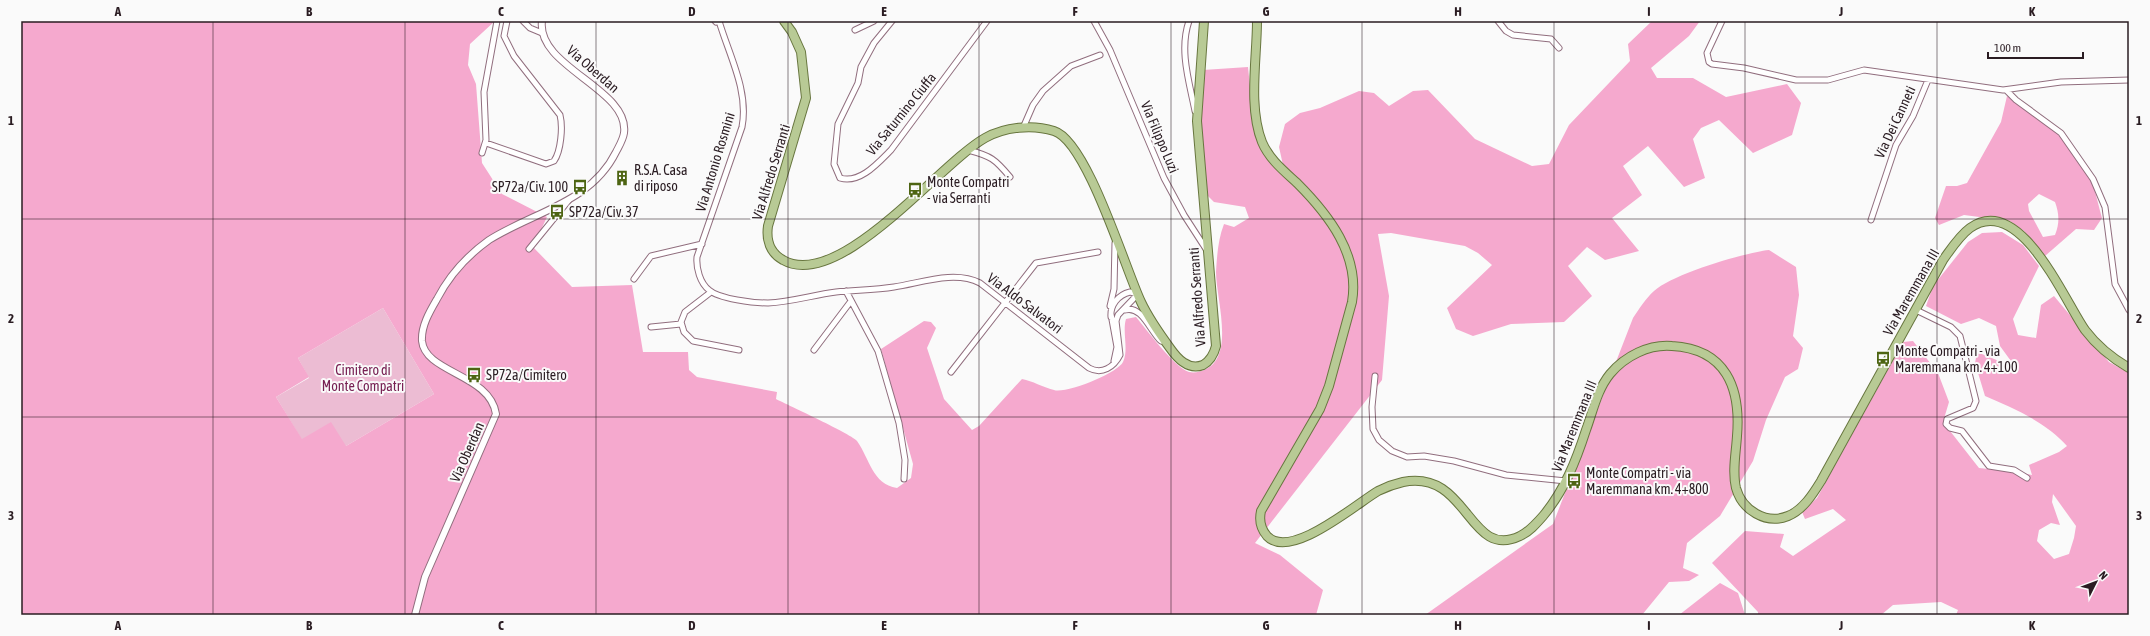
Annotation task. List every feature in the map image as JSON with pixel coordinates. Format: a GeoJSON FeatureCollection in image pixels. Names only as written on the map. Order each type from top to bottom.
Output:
{"type":"FeatureCollection","features":[{"type":"Feature","properties":{"kind":"main road","name":"Via Alfredo Serranti"},"geometry":{"type":"LineString","coordinates":[[784,21],[792,32],[801,52],[806,98],[768,226],[767,234],[770,246],[780,258],[796,265],[807,266],[848,251],[882,225],[968,150],[993,135],[1023,128],[1035,127],[1054,131],[1064,136],[1073,145],[1082,158],[1138,294],[1150,319],[1172,350],[1184,363],[1194,366],[1205,363],[1214,353],[1216,344],[1197,121],[1204,21]]}},
{"type":"Feature","properties":{"kind":"main road","name":"Via Maremmana III"},"geometry":{"type":"LineString","coordinates":[[1257,21],[1255,65],[1256,112],[1259,134],[1270,156],[1316,204],[1342,240],[1350,258],[1353,288],[1352,305],[1324,400],[1261,511],[1261,526],[1268,537],[1280,543],[1300,540],[1382,490],[1397,484],[1414,481],[1432,483],[1448,492],[1458,501],[1475,526],[1486,536],[1496,539],[1513,539],[1525,533],[1537,523],[1554,501],[1566,481],[1599,393],[1610,374],[1625,360],[1645,350],[1661,346],[1681,346],[1695,350],[1712,359],[1724,370],[1732,382],[1736,396],[1738,421],[1734,476],[1738,492],[1743,502],[1749,509],[1762,516],[1775,518],[1788,516],[1805,503],[1815,491],[1943,260],[1963,234],[1977,224],[1998,222],[2014,230],[2032,246],[2044,262],[2085,330],[2103,349],[2129,368]]}},
{"type":"Feature","properties":{"kind":"street"},"geometry":{"type":"LineString","coordinates":[[482,153],[486,143],[486,110],[484,92],[498,21]]}},
{"type":"Feature","properties":{"kind":"street"},"geometry":{"type":"LineString","coordinates":[[486,143],[546,164],[554,161],[558,154],[561,122],[560,115],[514,56],[504,36],[508,21]]}},
{"type":"Feature","properties":{"kind":"street"},"geometry":{"type":"LineString","coordinates":[[523,21],[530,28],[542,33],[542,21]]}},
{"type":"Feature","properties":{"kind":"street","name":"Via Antonio Rosmini"},"geometry":{"type":"LineString","coordinates":[[711,292],[706,287],[698,271],[697,257],[743,119],[743,102],[734,62],[724,36],[716,21]]}},
{"type":"Feature","properties":{"kind":"street"},"geometry":{"type":"LineString","coordinates":[[855,30],[874,21]]}},
{"type":"Feature","properties":{"kind":"street","name":"Via Saturnino Ciuffa"},"geometry":{"type":"LineString","coordinates":[[892,21],[874,43],[861,67],[858,83],[838,124],[834,164],[836,173],[844,180],[859,177],[873,167],[891,150],[987,21]]}},
{"type":"Feature","properties":{"kind":"street","name":"Via Filippo Luzi"},"geometry":{"type":"LineString","coordinates":[[1094,21],[1110,50],[1164,178],[1184,215],[1204,244],[1208,260]]}},
{"type":"Feature","properties":{"kind":"street"},"geometry":{"type":"LineString","coordinates":[[1188,21],[1185,34],[1185,56],[1197,121]]}},
{"type":"Feature","properties":{"kind":"street"},"geometry":{"type":"LineString","coordinates":[[1498,21],[1511,35],[1551,39],[1559,48]]}},
{"type":"Feature","properties":{"kind":"street"},"geometry":{"type":"LineString","coordinates":[[1722,21],[1707,53],[1708,60],[1712,64],[1744,68],[1778,77],[1803,81],[1832,79],[1862,70],[2006,90],[2061,82],[2129,80]]}},
{"type":"Feature","properties":{"kind":"street","name":"Via Oberdan"},"geometry":{"type":"LineString","coordinates":[[415,615],[425,577],[496,414],[494,404],[486,393],[430,356],[422,343],[424,325],[442,290],[455,272],[477,250],[498,235],[570,199],[585,189],[605,169],[623,138],[624,126],[616,106],[563,62],[542,33]]}},
{"type":"Feature","properties":{"kind":"street"},"geometry":{"type":"LineString","coordinates":[[1023,128],[1033,105],[1043,91],[1071,66],[1100,55]]}},
{"type":"Feature","properties":{"kind":"street","name":"Via Dei Canneti"},"geometry":{"type":"LineString","coordinates":[[1871,220],[1896,145],[1912,120],[1928,80]]}},
{"type":"Feature","properties":{"kind":"street"},"geometry":{"type":"LineString","coordinates":[[2006,90],[2016,100],[2061,133],[2093,179],[2105,207],[2114,279],[2120,297],[2129,310]]}},
{"type":"Feature","properties":{"kind":"street"},"geometry":{"type":"LineString","coordinates":[[968,150],[990,156],[996,160],[1010,177]]}},
{"type":"Feature","properties":{"kind":"street"},"geometry":{"type":"LineString","coordinates":[[529,248],[570,199]]}},
{"type":"Feature","properties":{"kind":"street"},"geometry":{"type":"LineString","coordinates":[[1110,368],[1116,357],[1117,350],[1110,310],[1116,256],[1114,236]]}},
{"type":"Feature","properties":{"kind":"street"},"geometry":{"type":"LineString","coordinates":[[634,279],[652,256],[702,244]]}},
{"type":"Feature","properties":{"kind":"street"},"geometry":{"type":"LineString","coordinates":[[951,372],[1038,262],[1098,252]]}},
{"type":"Feature","properties":{"kind":"street","name":"Via Aldo Salvatori"},"geometry":{"type":"LineString","coordinates":[[846,291],[894,287],[959,277],[980,283],[1089,368],[1099,371],[1110,368]]}},
{"type":"Feature","properties":{"kind":"street"},"geometry":{"type":"LineString","coordinates":[[739,350],[693,341],[684,332],[681,324],[685,312],[711,292],[747,301],[768,303],[846,291],[878,351],[899,424],[905,460],[904,478]]}},
{"type":"Feature","properties":{"kind":"street"},"geometry":{"type":"LineString","coordinates":[[1110,368],[1120,355],[1116,321],[1122,311],[1138,294],[1130,292],[1120,296],[1112,306],[1111,318]]}},
{"type":"Feature","properties":{"kind":"street"},"geometry":{"type":"LineString","coordinates":[[814,350],[851,301]]}},
{"type":"Feature","properties":{"kind":"street"},"geometry":{"type":"LineString","coordinates":[[1122,311],[1131,309],[1138,311],[1153,333],[1172,350]]}},
{"type":"Feature","properties":{"kind":"street"},"geometry":{"type":"LineString","coordinates":[[1916,310],[1950,327],[1960,336],[1976,401],[1974,408],[1947,419],[1946,424],[1950,428],[1962,431],[1989,466],[2014,470],[2027,478]]}},
{"type":"Feature","properties":{"kind":"street"},"geometry":{"type":"LineString","coordinates":[[652,327],[681,324]]}},
{"type":"Feature","properties":{"kind":"street"},"geometry":{"type":"LineString","coordinates":[[1375,376],[1372,407],[1373,429],[1379,440],[1392,451],[1407,457],[1424,456],[1454,461],[1506,475],[1552,478],[1566,481]]}},
{"type":"Feature","properties":{"kind":"green space","name":"Cimitero di Monte Compatri"},"geometry":{"type":"Polygon","coordinates":[[[383,308],[434,394],[346,446],[302,440],[276,397],[309,378],[298,358],[383,308]]]}},
{"type":"Feature","properties":{"kind":"shaded area"},"geometry":{"type":"Polygon","coordinates":[[[21,21],[495,21],[470,44],[468,65],[476,84],[482,163],[502,194],[547,217],[533,247],[572,287],[632,285],[643,352],[688,352],[689,370],[697,377],[777,392],[776,399],[833,427],[857,441],[872,470],[882,482],[897,488],[911,478],[913,464],[881,349],[924,321],[931,322],[936,328],[927,348],[944,399],[972,430],[979,426],[1022,379],[1054,390],[1069,389],[1091,382],[1119,367],[1125,357],[1126,319],[1136,317],[1169,356],[1183,369],[1189,372],[1202,371],[1215,362],[1220,352],[1222,339],[1222,325],[1216,272],[1220,236],[1224,224],[1234,227],[1249,218],[1245,207],[1214,202],[1207,195],[1200,117],[1203,70],[1248,67],[1254,126],[1285,174],[1279,147],[1285,124],[1300,113],[1320,108],[1359,91],[1374,93],[1389,106],[1413,91],[1428,90],[1475,139],[1532,166],[1549,164],[1569,125],[1630,61],[1628,44],[1652,21],[1700,21],[1689,36],[1651,68],[1657,78],[1693,78],[1726,97],[1787,84],[1801,103],[1792,135],[1753,153],[1719,120],[1701,128],[1693,139],[1705,178],[1684,187],[1648,146],[1623,166],[1642,195],[1612,218],[1639,251],[1605,260],[1587,247],[1568,266],[1592,296],[1564,322],[1511,324],[1473,336],[1456,329],[1447,308],[1492,265],[1478,253],[1465,246],[1391,233],[1378,234],[1389,296],[1382,380],[1255,543],[1280,555],[1323,590],[1316,615],[21,615],[21,21]],[[383,308],[298,358],[309,377],[276,397],[302,439],[331,422],[346,446],[434,394],[383,308]]]}},
{"type":"Feature","properties":{"kind":"shaded area"},"geometry":{"type":"Polygon","coordinates":[[[2007,96],[2047,124],[2070,146],[2088,173],[2094,188],[2102,218],[2094,230],[2076,229],[2045,256],[2024,231],[2010,221],[1964,215],[1939,225],[1935,218],[1946,186],[1957,186],[1967,183],[2001,122],[2007,96]],[[2039,194],[2028,204],[2029,211],[2043,237],[2055,235],[2057,231],[2058,218],[2055,202],[2039,194]]]}},
{"type":"Feature","properties":{"kind":"shaded area"},"geometry":{"type":"Polygon","coordinates":[[[2002,232],[2023,245],[2039,266],[2013,319],[2018,335],[2036,338],[2041,305],[2054,296],[2109,362],[2129,373],[2129,615],[1956,615],[1958,610],[1941,602],[1893,605],[1881,615],[1758,615],[1758,612],[1712,563],[1745,531],[1784,534],[1780,547],[1793,556],[1846,520],[1833,509],[1805,519],[1802,512],[1817,498],[1903,342],[1913,341],[1938,373],[1949,402],[1943,422],[1979,468],[2032,475],[2029,465],[2059,452],[2067,446],[2059,437],[2029,416],[1985,396],[1975,363],[1977,352],[2016,368],[2000,346],[1996,326],[1979,318],[1961,324],[1926,306],[1933,286],[1968,242],[1982,233],[2002,232]],[[2053,494],[2052,502],[2060,525],[2051,523],[2039,530],[2037,541],[2054,559],[2069,554],[2076,526],[2053,494]]]}},
{"type":"Feature","properties":{"kind":"shaded area"},"geometry":{"type":"Polygon","coordinates":[[[1769,250],[1796,267],[1799,295],[1793,336],[1803,348],[1798,369],[1785,377],[1766,420],[1753,461],[1720,516],[1687,543],[1683,568],[1699,575],[1689,581],[1669,582],[1642,615],[1425,615],[1553,524],[1633,318],[1651,294],[1663,284],[1692,271],[1743,255],[1769,250]]]}},
{"type":"Feature","properties":{"kind":"shaded area"},"geometry":{"type":"Polygon","coordinates":[[[1720,583],[1738,593],[1745,615],[1679,615],[1720,583]]]}},
{"type":"Feature","properties":{"kind":"place","name":"R.S.A. Casa di riposo"},"geometry":{"type":"Point","coordinates":[622,178]}},
{"type":"Feature","properties":{"kind":"place","name":"SP72a/Civ. 100"},"geometry":{"type":"Point","coordinates":[580,187]}},
{"type":"Feature","properties":{"kind":"place","name":"Monte Compatri - via Serranti"},"geometry":{"type":"Point","coordinates":[915,190]}},
{"type":"Feature","properties":{"kind":"place","name":"SP72a/Civ. 37"},"geometry":{"type":"Point","coordinates":[557,212]}},
{"type":"Feature","properties":{"kind":"place","name":"Monte Compatri - via Maremmana km. 4+100"},"geometry":{"type":"Point","coordinates":[1883,359]}},
{"type":"Feature","properties":{"kind":"place","name":"SP72a/Cimitero"},"geometry":{"type":"Point","coordinates":[474,375]}},
{"type":"Feature","properties":{"kind":"place","name":"Monte Compatri - via Maremmana km. 4+800"},"geometry":{"type":"Point","coordinates":[1574,481]}}]}
